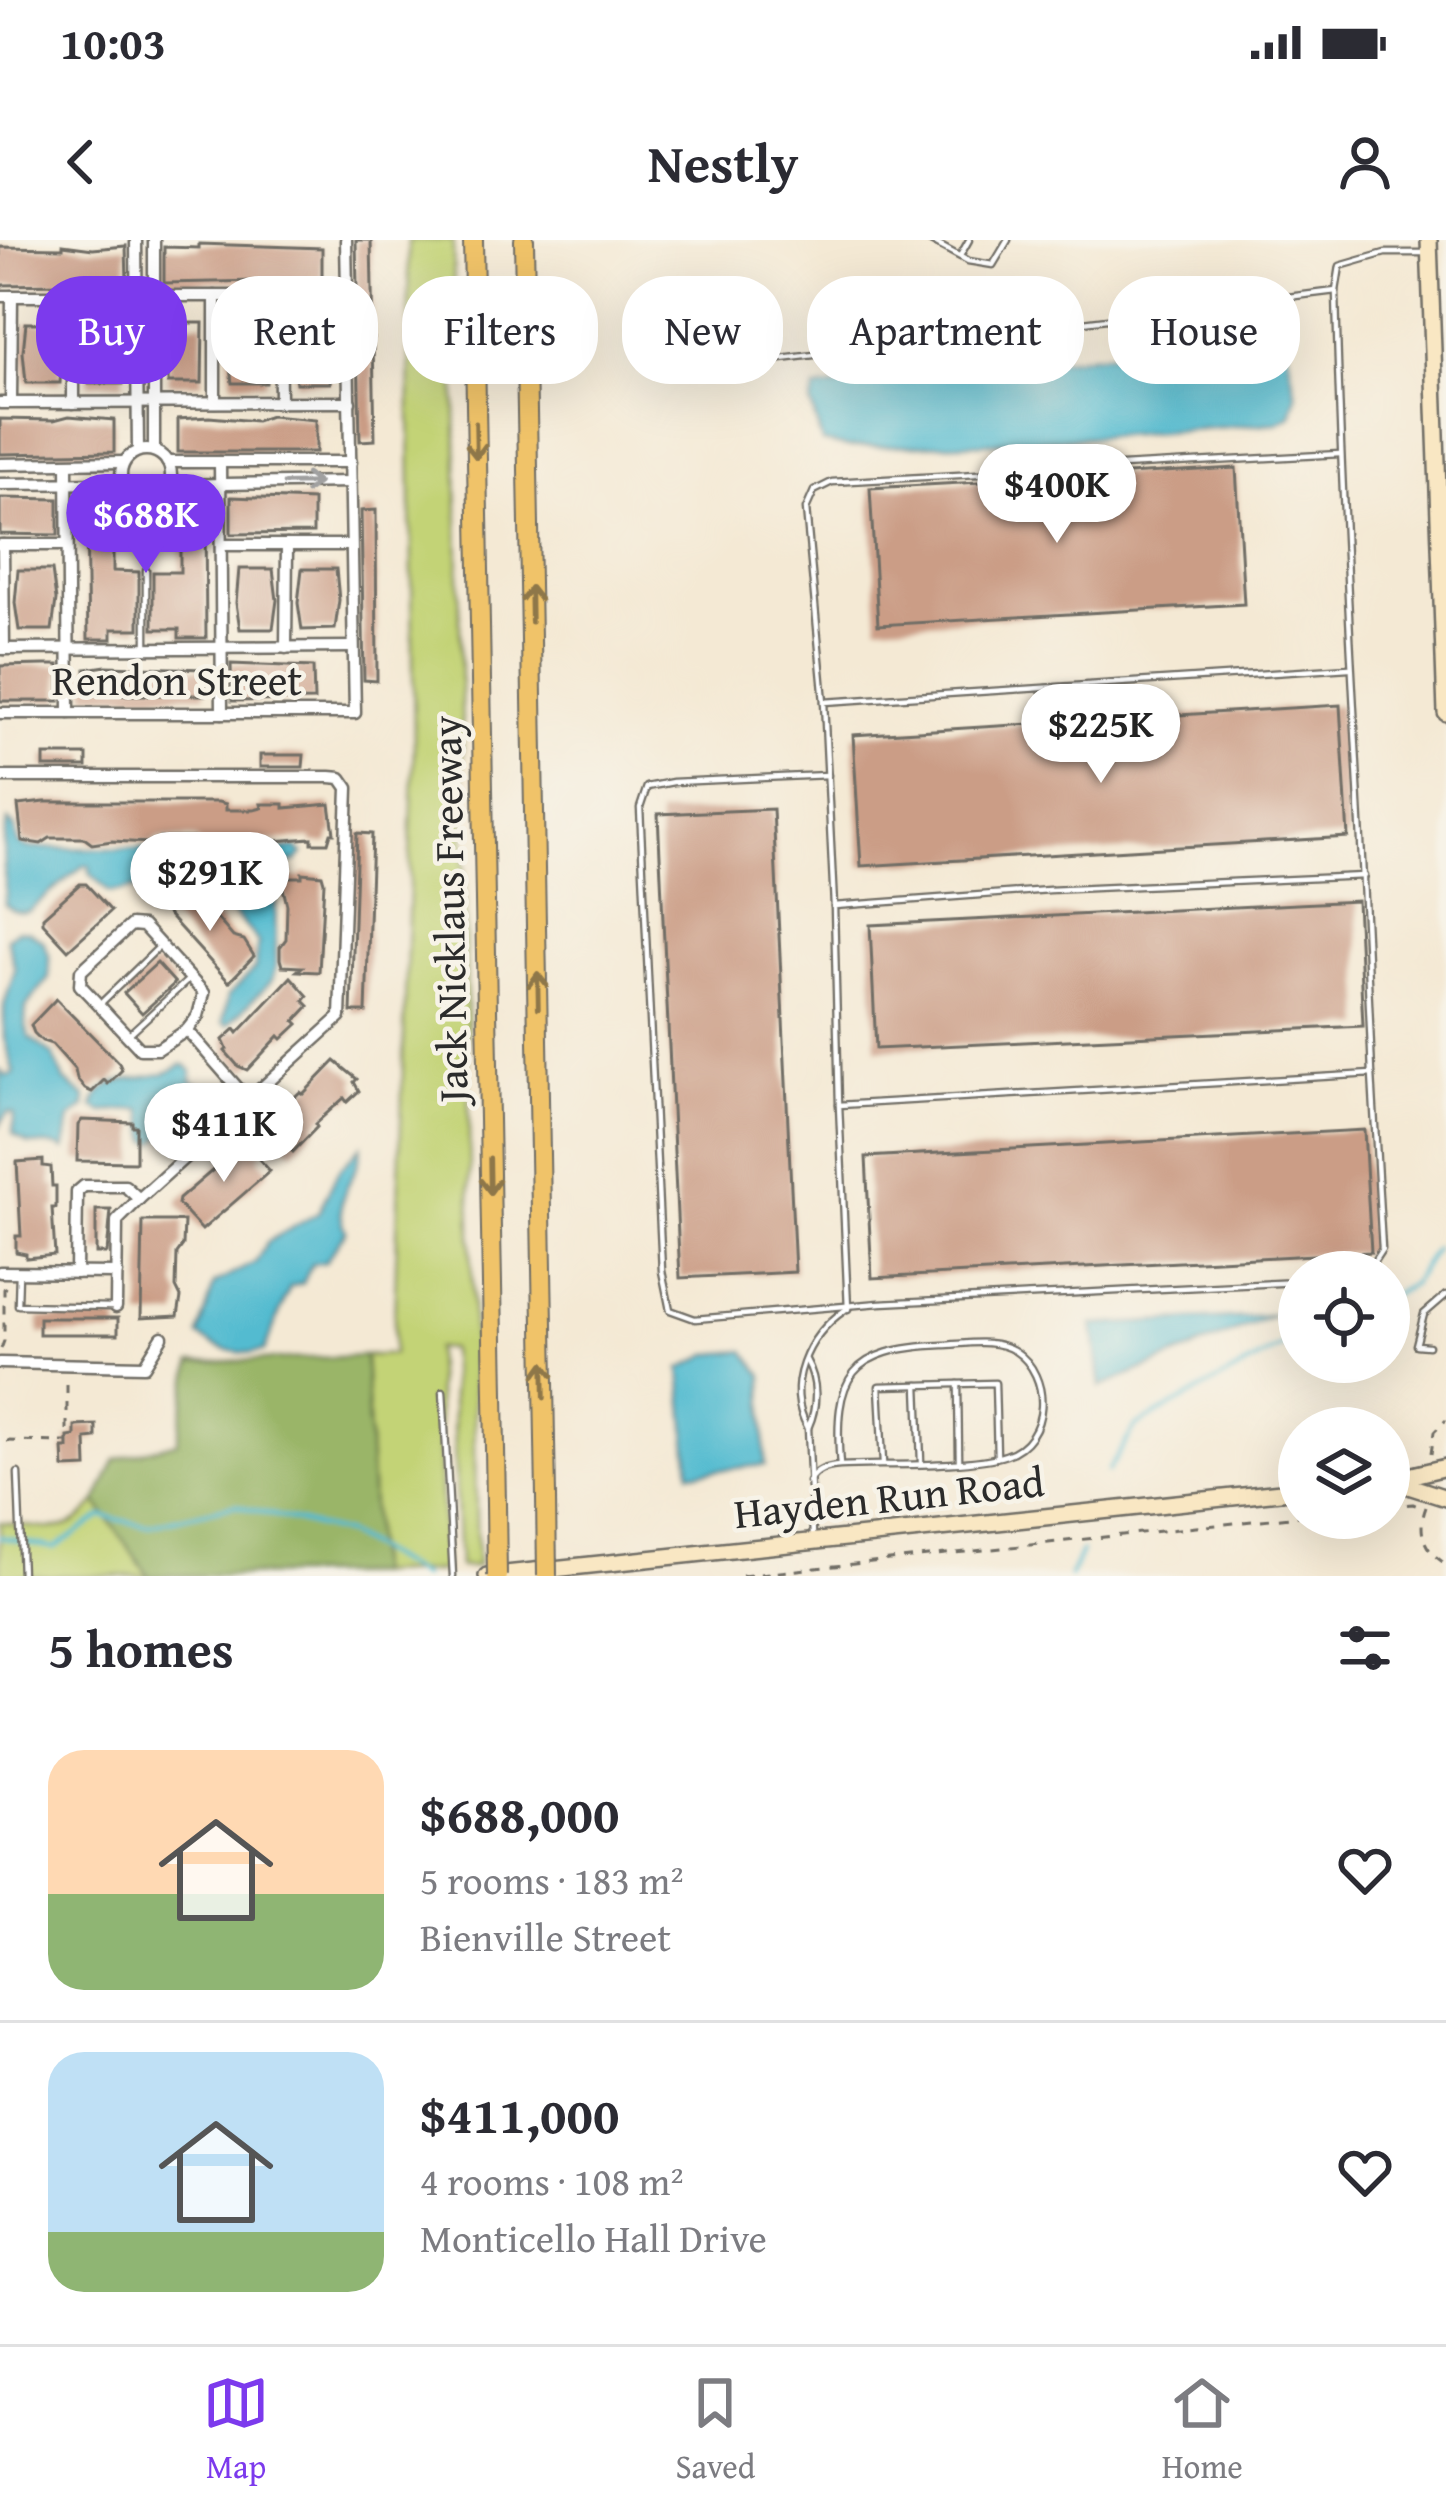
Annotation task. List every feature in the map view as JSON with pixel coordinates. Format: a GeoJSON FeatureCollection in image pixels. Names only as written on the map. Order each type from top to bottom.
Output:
{"type":"FeatureCollection","features":[{"type":"Feature","properties":{"kind":"highway","name":"Jack Nicklaus Freeway"},"geometry":{"type":"LineString","coordinates":[[473,240],[497,1576]]}},
{"type":"Feature","properties":{"kind":"highway","name":"Jack Nicklaus Freeway"},"geometry":{"type":"LineString","coordinates":[[524,240],[548,1576]]}},
{"type":"Feature","properties":{"kind":"main road"},"geometry":{"type":"LineString","coordinates":[[1434,248],[1446,713]]}},
{"type":"Feature","properties":{"kind":"main road"},"geometry":{"type":"LineString","coordinates":[[1410,1475],[1440,1467]]}},
{"type":"Feature","properties":{"kind":"main road"},"geometry":{"type":"LineString","coordinates":[[1410,1487],[1439,1497]]}},
{"type":"Feature","properties":{"kind":"main road","name":"Hayden Run Road"},"geometry":{"type":"LineString","coordinates":[[487,1576],[1278,1492]]}},
{"type":"Feature","properties":{"kind":"street"},"geometry":{"type":"LineString","coordinates":[[136,240],[136,276]]}},
{"type":"Feature","properties":{"kind":"street"},"geometry":{"type":"LineString","coordinates":[[154,240],[154,276]]}},
{"type":"Feature","properties":{"kind":"street"},"geometry":{"type":"LineString","coordinates":[[346,240],[348,276]]}},
{"type":"Feature","properties":{"kind":"street"},"geometry":{"type":"LineString","coordinates":[[6,296],[6,403],[350,402]]}},
{"type":"Feature","properties":{"kind":"street"},"geometry":{"type":"LineString","coordinates":[[73,384],[73,403]]}},
{"type":"Feature","properties":{"kind":"street"},"geometry":{"type":"LineString","coordinates":[[138,384],[138,451]]}},
{"type":"Feature","properties":{"kind":"street"},"geometry":{"type":"LineString","coordinates":[[153,384],[154,451]]}},
{"type":"Feature","properties":{"kind":"street"},"geometry":{"type":"LineString","coordinates":[[215,384],[215,402]]}},
{"type":"Feature","properties":{"kind":"street"},"geometry":{"type":"LineString","coordinates":[[280,384],[280,403]]}},
{"type":"Feature","properties":{"kind":"street"},"geometry":{"type":"LineString","coordinates":[[67,545],[1,545],[2,649],[352,647],[350,384]]}},
{"type":"Feature","properties":{"kind":"street"},"geometry":{"type":"LineString","coordinates":[[0,464],[124,462],[138,451],[154,451],[167,462],[351,462]]}},
{"type":"Feature","properties":{"kind":"street"},"geometry":{"type":"LineString","coordinates":[[220,461],[222,713]]}},
{"type":"Feature","properties":{"kind":"street"},"geometry":{"type":"LineString","coordinates":[[124,462],[123,483],[130,494],[148,499],[169,485],[351,482]]}},
{"type":"Feature","properties":{"kind":"street"},"geometry":{"type":"LineString","coordinates":[[167,462],[169,485]]}},
{"type":"Feature","properties":{"kind":"street"},"geometry":{"type":"LineString","coordinates":[[68,464],[69,713]]}},
{"type":"Feature","properties":{"kind":"street"},"geometry":{"type":"LineString","coordinates":[[0,484],[123,483]]}},
{"type":"Feature","properties":{"kind":"street"},"geometry":{"type":"LineString","coordinates":[[222,545],[351,545]]}},
{"type":"Feature","properties":{"kind":"street"},"geometry":{"type":"LineString","coordinates":[[286,648],[287,545]]}},
{"type":"Feature","properties":{"kind":"street","name":"Rendon Street"},"geometry":{"type":"LineString","coordinates":[[0,713],[355,712],[352,647]]}},
{"type":"Feature","properties":{"kind":"street"},"geometry":{"type":"LineString","coordinates":[[0,777],[330,777],[347,782],[343,1008],[334,1023],[118,1221],[116,1307]]}},
{"type":"Feature","properties":{"kind":"street"},"geometry":{"type":"LineString","coordinates":[[131,925],[142,926],[191,977],[204,993],[199,1016],[175,1042],[146,1051],[80,985],[81,971],[131,925]]}},
{"type":"Feature","properties":{"kind":"street"},"geometry":{"type":"LineString","coordinates":[[188,1030],[249,1101]]}},
{"type":"Feature","properties":{"kind":"street"},"geometry":{"type":"LineString","coordinates":[[76,1273],[77,1192],[84,1186],[124,1186],[139,1199]]}},
{"type":"Feature","properties":{"kind":"street"},"geometry":{"type":"LineString","coordinates":[[10,1272],[116,1273]]}},
{"type":"Feature","properties":{"kind":"street"},"geometry":{"type":"LineString","coordinates":[[0,1363],[144,1366],[161,1337]]}},
{"type":"Feature","properties":{"kind":"lane"},"geometry":{"type":"LineString","coordinates":[[929,240],[960,256],[993,265],[1008,240]]}},
{"type":"Feature","properties":{"kind":"lane"},"geometry":{"type":"LineString","coordinates":[[960,256],[969,240]]}},
{"type":"Feature","properties":{"kind":"lane"},"geometry":{"type":"LineString","coordinates":[[1381,1251],[1364,876],[1349,668],[1336,291],[1340,266],[1385,253],[1434,248]]}},
{"type":"Feature","properties":{"kind":"lane"},"geometry":{"type":"LineString","coordinates":[[783,359],[1336,291]]}},
{"type":"Feature","properties":{"kind":"lane"},"geometry":{"type":"LineString","coordinates":[[848,1309],[828,775],[806,509],[814,491],[832,482],[1340,454]]}},
{"type":"Feature","properties":{"kind":"lane"},"geometry":{"type":"LineString","coordinates":[[146,570],[146,647]]}},
{"type":"Feature","properties":{"kind":"lane"},"geometry":{"type":"LineString","coordinates":[[824,702],[1349,668]]}},
{"type":"Feature","properties":{"kind":"lane"},"geometry":{"type":"LineString","coordinates":[[828,775],[673,782],[647,787],[640,808],[662,1271],[670,1310],[694,1319],[880,1303],[1278,1283]]}},
{"type":"Feature","properties":{"kind":"lane"},"geometry":{"type":"LineString","coordinates":[[834,907],[1049,890],[1364,876]]}},
{"type":"Feature","properties":{"kind":"lane"},"geometry":{"type":"LineString","coordinates":[[99,1005],[160,945]]}},
{"type":"Feature","properties":{"kind":"lane"},"geometry":{"type":"LineString","coordinates":[[127,1035],[191,977]]}},
{"type":"Feature","properties":{"kind":"lane"},"geometry":{"type":"LineString","coordinates":[[839,1105],[1372,1074]]}},
{"type":"Feature","properties":{"kind":"lane"},"geometry":{"type":"LineString","coordinates":[[10,1272],[18,1305],[116,1307]]}},
{"type":"Feature","properties":{"kind":"lane"},"geometry":{"type":"LineString","coordinates":[[1428,1346],[1416,1345],[1418,1330],[1424,1314],[1446,1295]]}},
{"type":"Feature","properties":{"kind":"lane"},"geometry":{"type":"LineString","coordinates":[[808,1428],[798,1412],[798,1376],[818,1334],[848,1309]]}},
{"type":"Feature","properties":{"kind":"lane"},"geometry":{"type":"LineString","coordinates":[[808,1482],[823,1468],[997,1457],[1026,1442],[1039,1417],[1042,1390],[1032,1366],[1005,1346],[988,1342],[908,1347],[867,1359],[850,1378],[838,1422],[840,1466]]}},
{"type":"Feature","properties":{"kind":"lane"},"geometry":{"type":"LineString","coordinates":[[806,1360],[814,1375],[815,1413],[808,1428],[813,1541]]}},
{"type":"Feature","properties":{"kind":"lane"},"geometry":{"type":"LineString","coordinates":[[883,1464],[880,1386],[995,1383],[997,1457]]}},
{"type":"Feature","properties":{"kind":"lane"},"geometry":{"type":"LineString","coordinates":[[958,1384],[959,1460]]}},
{"type":"Feature","properties":{"kind":"lane"},"geometry":{"type":"LineString","coordinates":[[918,1385],[921,1462]]}},
{"type":"Feature","properties":{"kind":"lane"},"geometry":{"type":"LineString","coordinates":[[443,1391],[453,1576]]}},
{"type":"Feature","properties":{"kind":"lane"},"geometry":{"type":"LineString","coordinates":[[18,1473],[22,1576]]}},
{"type":"Feature","properties":{"kind":"path"},"geometry":{"type":"LineString","coordinates":[[0,1351],[4,1288],[10,1272]]}},
{"type":"Feature","properties":{"kind":"path"},"geometry":{"type":"LineString","coordinates":[[8,1441],[67,1442],[67,1364]]}},
{"type":"Feature","properties":{"kind":"path"},"geometry":{"type":"LineString","coordinates":[[1440,1467],[1431,1443],[1446,1420]]}},
{"type":"Feature","properties":{"kind":"path"},"geometry":{"type":"LineString","coordinates":[[1439,1497],[1425,1509],[1421,1534],[1428,1549],[1446,1564]]}},
{"type":"Feature","properties":{"kind":"path"},"geometry":{"type":"LineString","coordinates":[[1410,1504],[1425,1509]]}},
{"type":"Feature","properties":{"kind":"path"},"geometry":{"type":"LineString","coordinates":[[742,1576],[1278,1518]]}},
{"type":"Feature","properties":{"kind":"green space"},"geometry":{"type":"Polygon","coordinates":[[[408,240],[453,240],[454,276],[408,276],[408,240]]]}},
{"type":"Feature","properties":{"kind":"green space"},"geometry":{"type":"Polygon","coordinates":[[[410,384],[456,384],[477,1567],[459,1567],[450,1349],[435,1348],[444,1571],[375,1574],[365,1356],[393,1354],[414,744],[410,384]]]}},
{"type":"Feature","properties":{"kind":"green space"},"geometry":{"type":"Polygon","coordinates":[[[365,1356],[375,1574],[149,1576],[96,1502],[116,1459],[177,1442],[192,1363],[365,1356]]]}},
{"type":"Feature","properties":{"kind":"green space"},"geometry":{"type":"Polygon","coordinates":[[[96,1502],[149,1576],[0,1576],[0,1522],[64,1526],[96,1502]]]}},
{"type":"Feature","properties":{"kind":"water"},"geometry":{"type":"Polygon","coordinates":[[[1108,354],[1108,384],[1294,384],[1296,396],[1291,416],[1277,423],[1027,442],[848,447],[822,442],[811,404],[815,389],[856,384],[1084,384],[1084,356],[1108,354]]]}},
{"type":"Feature","properties":{"kind":"water"},"geometry":{"type":"Polygon","coordinates":[[[8,821],[18,843],[27,848],[229,853],[296,848],[303,854],[281,865],[275,875],[272,980],[228,1025],[223,1022],[228,996],[255,968],[258,943],[214,894],[189,875],[164,890],[109,892],[90,873],[90,866],[84,865],[29,911],[10,908],[5,904],[4,862],[8,821]]]}},
{"type":"Feature","properties":{"kind":"water"},"geometry":{"type":"Polygon","coordinates":[[[17,930],[43,941],[49,955],[49,978],[26,1007],[29,1037],[53,1055],[65,1081],[86,1098],[85,1107],[70,1119],[65,1150],[29,1144],[13,1134],[14,1114],[8,1112],[0,1125],[0,1070],[6,1076],[14,1074],[4,1038],[4,1006],[15,969],[7,938],[17,930]]]}},
{"type":"Feature","properties":{"kind":"water"},"geometry":{"type":"Polygon","coordinates":[[[180,1065],[192,1071],[191,1081],[211,1090],[214,1099],[155,1143],[149,1141],[142,1109],[103,1112],[93,1107],[108,1087],[180,1065]]]}},
{"type":"Feature","properties":{"kind":"water"},"geometry":{"type":"Polygon","coordinates":[[[361,1146],[341,1206],[346,1231],[325,1262],[312,1264],[303,1283],[290,1287],[264,1351],[230,1351],[199,1336],[214,1284],[256,1262],[267,1242],[318,1213],[338,1171],[361,1146]]]}},
{"type":"Feature","properties":{"kind":"water"},"geometry":{"type":"Polygon","coordinates":[[[1274,1316],[1101,1387],[1093,1325],[1274,1316]]]}},
{"type":"Feature","properties":{"kind":"water"},"geometry":{"type":"Polygon","coordinates":[[[745,1351],[763,1375],[765,1465],[690,1473],[681,1369],[709,1354],[745,1351]]]}},
{"type":"Feature","properties":{"kind":"building"},"geometry":{"type":"Polygon","coordinates":[[[356,240],[371,240],[372,276],[357,276],[356,240]]]}},
{"type":"Feature","properties":{"kind":"building"},"geometry":{"type":"Polygon","coordinates":[[[199,244],[322,248],[322,276],[211,276],[211,282],[187,283],[187,276],[164,276],[164,247],[199,248],[199,244]]]}},
{"type":"Feature","properties":{"kind":"building"},"geometry":{"type":"Polygon","coordinates":[[[126,246],[127,276],[36,276],[36,284],[0,285],[0,247],[126,246]]]}},
{"type":"Feature","properties":{"kind":"building"},"geometry":{"type":"Polygon","coordinates":[[[26,323],[36,323],[36,383],[26,383],[26,323]]]}},
{"type":"Feature","properties":{"kind":"building"},"geometry":{"type":"Polygon","coordinates":[[[187,323],[203,323],[202,383],[187,383],[187,323]]]}},
{"type":"Feature","properties":{"kind":"building"},"geometry":{"type":"Polygon","coordinates":[[[359,384],[374,384],[375,440],[360,441],[359,384]]]}},
{"type":"Feature","properties":{"kind":"building"},"geometry":{"type":"Polygon","coordinates":[[[69,416],[114,420],[114,452],[0,454],[0,419],[69,416]]]}},
{"type":"Feature","properties":{"kind":"building"},"geometry":{"type":"Polygon","coordinates":[[[271,416],[316,420],[316,452],[178,452],[178,419],[256,421],[271,416]]]}},
{"type":"Feature","properties":{"kind":"building"},"geometry":{"type":"Polygon","coordinates":[[[1236,468],[1244,604],[878,625],[870,488],[1236,468]]]}},
{"type":"Feature","properties":{"kind":"building"},"geometry":{"type":"Polygon","coordinates":[[[231,497],[313,500],[313,533],[231,534],[231,497]]]}},
{"type":"Feature","properties":{"kind":"building"},"geometry":{"type":"Polygon","coordinates":[[[0,498],[58,499],[58,535],[0,534],[0,498]]]}},
{"type":"Feature","properties":{"kind":"building"},"geometry":{"type":"Polygon","coordinates":[[[376,510],[377,681],[364,680],[361,511],[376,510]]]}},
{"type":"Feature","properties":{"kind":"building"},"geometry":{"type":"Polygon","coordinates":[[[205,516],[206,638],[179,638],[179,629],[153,629],[153,572],[180,572],[180,545],[113,545],[113,571],[139,572],[139,629],[112,629],[112,639],[88,639],[86,517],[205,516]]]}},
{"type":"Feature","properties":{"kind":"building"},"geometry":{"type":"Polygon","coordinates":[[[239,569],[273,569],[277,600],[273,629],[240,629],[239,569]]]}},
{"type":"Feature","properties":{"kind":"building"},"geometry":{"type":"Polygon","coordinates":[[[302,569],[336,569],[335,629],[302,630],[298,603],[302,569]]]}},
{"type":"Feature","properties":{"kind":"building"},"geometry":{"type":"Polygon","coordinates":[[[18,570],[52,570],[56,600],[52,630],[19,630],[18,570]]]}},
{"type":"Feature","properties":{"kind":"building"},"geometry":{"type":"Polygon","coordinates":[[[231,664],[313,667],[314,700],[232,701],[231,664]]]}},
{"type":"Feature","properties":{"kind":"building"},"geometry":{"type":"Polygon","coordinates":[[[59,665],[59,701],[0,701],[0,666],[59,665]]]}},
{"type":"Feature","properties":{"kind":"building"},"geometry":{"type":"Polygon","coordinates":[[[86,669],[205,669],[205,695],[86,695],[86,669]]]}},
{"type":"Feature","properties":{"kind":"building"},"geometry":{"type":"Polygon","coordinates":[[[1340,705],[1348,837],[861,866],[853,735],[1340,705]]]}},
{"type":"Feature","properties":{"kind":"building"},"geometry":{"type":"Polygon","coordinates":[[[44,755],[87,755],[87,767],[44,767],[44,755]]]}},
{"type":"Feature","properties":{"kind":"building"},"geometry":{"type":"Polygon","coordinates":[[[260,755],[304,755],[303,767],[260,767],[260,755]]]}},
{"type":"Feature","properties":{"kind":"building"},"geometry":{"type":"Polygon","coordinates":[[[218,802],[226,804],[226,810],[254,810],[262,808],[261,804],[284,804],[284,808],[330,804],[334,833],[328,843],[312,843],[312,838],[238,844],[202,844],[194,838],[159,838],[150,843],[92,844],[84,838],[50,838],[41,844],[22,841],[18,805],[218,802]]]}},
{"type":"Feature","properties":{"kind":"building"},"geometry":{"type":"Polygon","coordinates":[[[773,809],[795,1272],[680,1278],[658,814],[773,809]]]}},
{"type":"Feature","properties":{"kind":"building"},"geometry":{"type":"Polygon","coordinates":[[[357,833],[372,834],[366,1012],[351,1012],[357,833]]]}},
{"type":"Feature","properties":{"kind":"building"},"geometry":{"type":"Polygon","coordinates":[[[302,873],[322,875],[324,882],[319,972],[282,966],[280,959],[287,905],[282,884],[285,877],[302,877],[302,873]]]}},
{"type":"Feature","properties":{"kind":"building"},"geometry":{"type":"Polygon","coordinates":[[[80,884],[86,884],[111,911],[68,950],[43,923],[43,917],[80,884]]]}},
{"type":"Feature","properties":{"kind":"building"},"geometry":{"type":"Polygon","coordinates":[[[195,888],[254,956],[229,982],[164,910],[195,888]]]}},
{"type":"Feature","properties":{"kind":"building"},"geometry":{"type":"Polygon","coordinates":[[[1357,901],[1363,1026],[876,1049],[870,925],[1357,901]]]}},
{"type":"Feature","properties":{"kind":"building"},"geometry":{"type":"Polygon","coordinates":[[[157,963],[175,983],[142,1013],[124,993],[157,963]]]}},
{"type":"Feature","properties":{"kind":"building"},"geometry":{"type":"Polygon","coordinates":[[[291,977],[308,996],[304,1001],[309,1006],[295,1021],[298,1024],[282,1039],[279,1036],[247,1070],[238,1066],[225,1051],[223,1040],[235,1029],[238,1033],[291,977]]]}},
{"type":"Feature","properties":{"kind":"building"},"geometry":{"type":"Polygon","coordinates":[[[56,999],[122,1070],[92,1092],[52,1044],[34,1033],[31,1025],[56,999]]]}},
{"type":"Feature","properties":{"kind":"building"},"geometry":{"type":"Polygon","coordinates":[[[335,1061],[357,1079],[359,1091],[315,1124],[293,1152],[274,1134],[278,1130],[273,1124],[284,1107],[335,1061]]]}},
{"type":"Feature","properties":{"kind":"building"},"geometry":{"type":"Polygon","coordinates":[[[82,1120],[132,1122],[136,1162],[77,1161],[82,1120]]]}},
{"type":"Feature","properties":{"kind":"building"},"geometry":{"type":"Polygon","coordinates":[[[1364,1130],[1371,1251],[1278,1251],[1278,1257],[872,1278],[866,1157],[1364,1130]]]}},
{"type":"Feature","properties":{"kind":"building"},"geometry":{"type":"Polygon","coordinates":[[[248,1140],[270,1171],[202,1230],[178,1204],[179,1199],[248,1140]]]}},
{"type":"Feature","properties":{"kind":"building"},"geometry":{"type":"Polygon","coordinates":[[[43,1160],[43,1166],[51,1167],[52,1186],[56,1186],[56,1208],[52,1208],[55,1255],[26,1258],[16,1252],[16,1236],[21,1236],[17,1162],[43,1160]]]}},
{"type":"Feature","properties":{"kind":"building"},"geometry":{"type":"Polygon","coordinates":[[[96,1210],[111,1210],[107,1253],[96,1253],[96,1210]]]}},
{"type":"Feature","properties":{"kind":"building"},"geometry":{"type":"Polygon","coordinates":[[[143,1221],[184,1221],[183,1245],[177,1253],[178,1316],[141,1318],[143,1221]]]}},
{"type":"Feature","properties":{"kind":"building"},"geometry":{"type":"Polygon","coordinates":[[[39,1318],[118,1318],[118,1334],[39,1334],[39,1318]]]}},
{"type":"Feature","properties":{"kind":"building"},"geometry":{"type":"Polygon","coordinates":[[[96,1425],[96,1438],[86,1439],[87,1467],[64,1468],[63,1448],[68,1448],[68,1437],[75,1436],[75,1426],[96,1425]]]}},
{"type":"Feature","properties":{"kind":"waterway"},"geometry":{"type":"LineString","coordinates":[[1410,1286],[1435,1249]]}},
{"type":"Feature","properties":{"kind":"waterway"},"geometry":{"type":"LineString","coordinates":[[1108,1471],[1136,1426],[1278,1348]]}},
{"type":"Feature","properties":{"kind":"waterway"},"geometry":{"type":"LineString","coordinates":[[0,1537],[54,1548],[102,1516],[148,1526],[235,1505],[346,1534],[421,1576]]}},
{"type":"Feature","properties":{"kind":"waterway"},"geometry":{"type":"LineString","coordinates":[[1070,1576],[1081,1552]]}}]}
